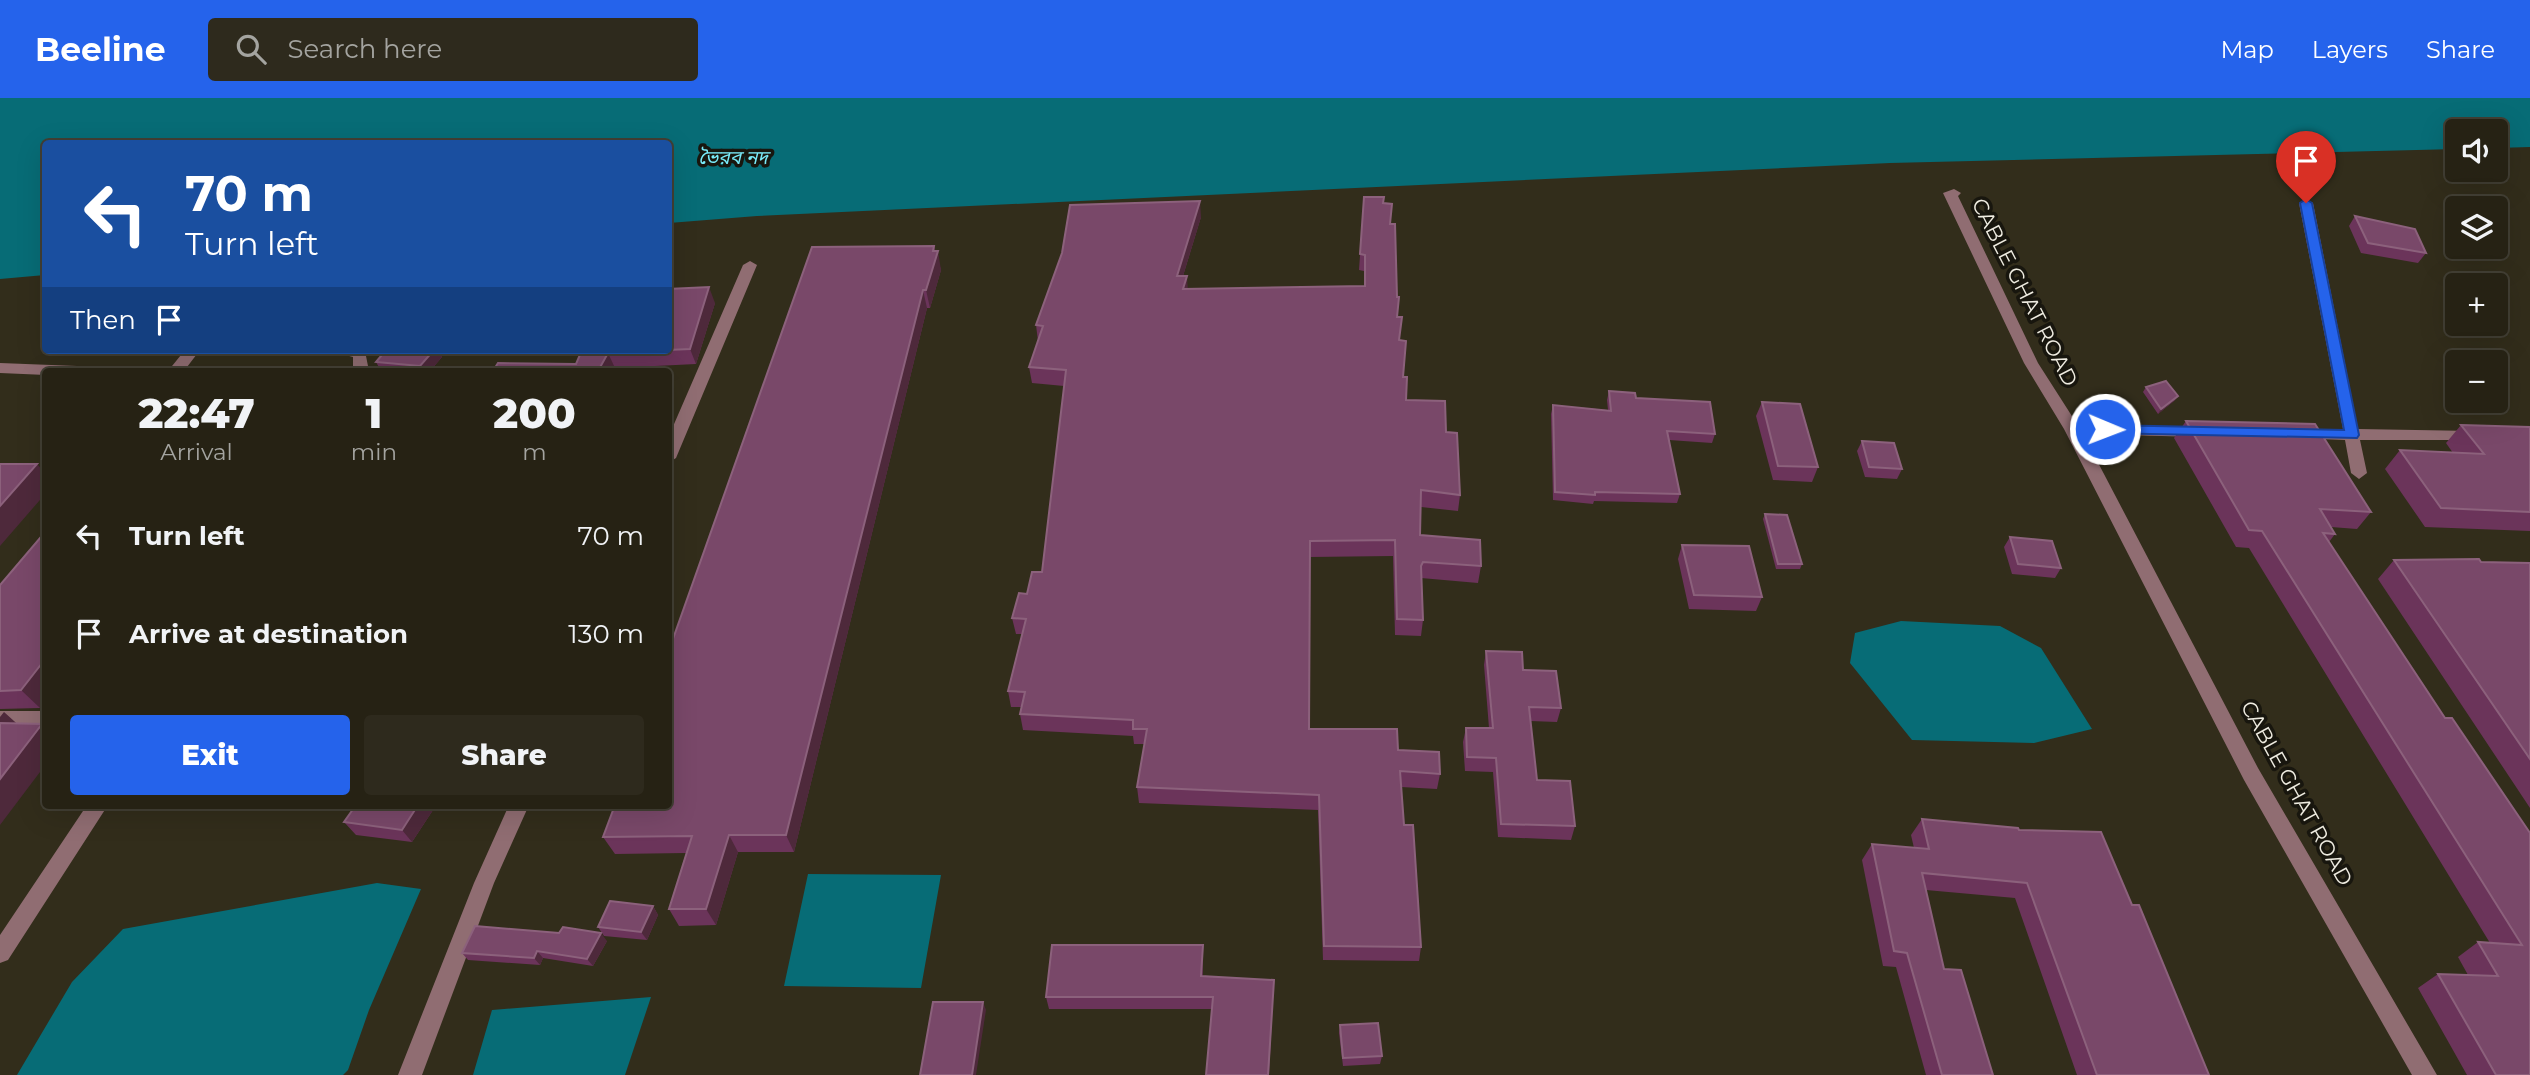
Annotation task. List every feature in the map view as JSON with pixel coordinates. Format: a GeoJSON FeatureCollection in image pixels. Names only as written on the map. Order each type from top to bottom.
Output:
{"type":"FeatureCollection","features":[{"type":"Feature","properties":{"kind":"street","name":"CABLE GHAT ROAD"},"geometry":{"type":"LineString","coordinates":[[2425,1075],[2251,774],[2072,429],[2031,363],[1950,193],[1954,193],[2035,361],[2078,429],[2255,769],[2433,1075]]}},
{"type":"Feature","properties":{"kind":"street"},"geometry":{"type":"LineString","coordinates":[[2306,203],[2359,473]]}},
{"type":"Feature","properties":{"kind":"street"},"geometry":{"type":"LineString","coordinates":[[672,449],[750,265]]}},
{"type":"Feature","properties":{"kind":"street"},"geometry":{"type":"LineString","coordinates":[[178,368],[189,354]]}},
{"type":"Feature","properties":{"kind":"street"},"geometry":{"type":"LineString","coordinates":[[0,368],[42,370]]}},
{"type":"Feature","properties":{"kind":"street"},"geometry":{"type":"LineString","coordinates":[[2078,429],[2215,432]]}},
{"type":"Feature","properties":{"kind":"street"},"geometry":{"type":"LineString","coordinates":[[2283,433],[2484,436]]}},
{"type":"Feature","properties":{"kind":"street"},"geometry":{"type":"LineString","coordinates":[[0,719],[42,719]]}},
{"type":"Feature","properties":{"kind":"street"},"geometry":{"type":"LineString","coordinates":[[0,953],[95,809]]}},
{"type":"Feature","properties":{"kind":"street"},"geometry":{"type":"LineString","coordinates":[[410,1075],[484,883],[517,809]]}},
{"type":"Feature","properties":{"kind":"water","name":"ভৈরব নদ"},"geometry":{"type":"Polygon","coordinates":[[[0,98],[2530,98],[2530,147],[2508,148],[2508,119],[2445,119],[2445,149],[1890,163],[757,216],[672,223],[672,140],[42,140],[42,275],[0,279],[0,98]]]}},
{"type":"Feature","properties":{"kind":"water"},"geometry":{"type":"Polygon","coordinates":[[[1901,621],[2000,626],[2041,648],[2092,729],[2034,743],[1912,740],[1850,663],[1855,633],[1901,621]]]}},
{"type":"Feature","properties":{"kind":"water"},"geometry":{"type":"Polygon","coordinates":[[[808,874],[941,875],[921,988],[784,986],[808,874]]]}},
{"type":"Feature","properties":{"kind":"water"},"geometry":{"type":"Polygon","coordinates":[[[377,883],[421,889],[369,1010],[348,1070],[343,1075],[17,1075],[72,982],[123,929],[377,883]]]}},
{"type":"Feature","properties":{"kind":"water"},"geometry":{"type":"Polygon","coordinates":[[[651,997],[625,1075],[473,1075],[492,1010],[651,997]]]}},
{"type":"Feature","properties":{"kind":"building"},"geometry":{"type":"Polygon","coordinates":[[[1364,197],[1384,197],[1383,203],[1392,204],[1390,224],[1395,224],[1399,297],[1397,317],[1402,317],[1399,340],[1406,341],[1403,377],[1407,377],[1406,400],[1445,401],[1446,432],[1457,433],[1460,495],[1421,490],[1420,535],[1480,540],[1481,566],[1423,562],[1423,620],[1397,619],[1395,540],[1310,541],[1309,729],[1397,729],[1398,750],[1439,752],[1440,774],[1400,771],[1404,825],[1413,825],[1421,947],[1324,946],[1319,795],[1137,787],[1147,729],[1133,729],[1133,720],[1020,714],[1025,692],[1008,691],[1026,619],[1012,618],[1019,593],[1027,594],[1032,572],[1042,572],[1066,370],[1029,367],[1043,326],[1036,325],[1062,253],[1070,205],[1200,201],[1177,276],[1187,276],[1183,289],[1365,286],[1365,255],[1360,254],[1364,197]]]}},
{"type":"Feature","properties":{"kind":"building"},"geometry":{"type":"Polygon","coordinates":[[[2355,216],[2415,229],[2426,253],[2368,243],[2355,216]]]}},
{"type":"Feature","properties":{"kind":"building"},"geometry":{"type":"Polygon","coordinates":[[[934,246],[933,251],[938,251],[926,290],[923,290],[786,835],[729,835],[706,909],[669,909],[692,836],[603,837],[614,809],[672,809],[672,642],[812,247],[934,246]]]}},
{"type":"Feature","properties":{"kind":"building"},"geometry":{"type":"Polygon","coordinates":[[[709,287],[690,349],[672,350],[672,289],[709,287]]]}},
{"type":"Feature","properties":{"kind":"building"},"geometry":{"type":"Polygon","coordinates":[[[383,354],[430,354],[420,366],[376,362],[383,354]]]}},
{"type":"Feature","properties":{"kind":"building"},"geometry":{"type":"Polygon","coordinates":[[[580,354],[607,354],[600,368],[495,368],[498,363],[576,364],[580,354]]]}},
{"type":"Feature","properties":{"kind":"building"},"geometry":{"type":"Polygon","coordinates":[[[2166,381],[2178,396],[2161,409],[2146,387],[2166,381]]]}},
{"type":"Feature","properties":{"kind":"building"},"geometry":{"type":"Polygon","coordinates":[[[1609,391],[1635,393],[1636,398],[1710,402],[1715,434],[1667,431],[1680,494],[1595,492],[1595,495],[1555,492],[1553,405],[1611,411],[1609,391]]]}},
{"type":"Feature","properties":{"kind":"building"},"geometry":{"type":"Polygon","coordinates":[[[1762,402],[1800,404],[1818,467],[1778,466],[1762,402]]]}},
{"type":"Feature","properties":{"kind":"building"},"geometry":{"type":"Polygon","coordinates":[[[2186,421],[2315,424],[2371,512],[2320,509],[2335,534],[2323,533],[2445,718],[2452,718],[2530,833],[2530,1075],[2496,1075],[2438,974],[2498,976],[2478,942],[2522,945],[2262,531],[2249,530],[2186,421]]]}},
{"type":"Feature","properties":{"kind":"building"},"geometry":{"type":"Polygon","coordinates":[[[2461,425],[2530,427],[2530,512],[2441,508],[2400,450],[2484,454],[2461,425]]]}},
{"type":"Feature","properties":{"kind":"building"},"geometry":{"type":"Polygon","coordinates":[[[1862,441],[1894,443],[1902,469],[1869,467],[1862,441]]]}},
{"type":"Feature","properties":{"kind":"building"},"geometry":{"type":"Polygon","coordinates":[[[0,464],[37,464],[0,506],[0,464]]]}},
{"type":"Feature","properties":{"kind":"building"},"geometry":{"type":"Polygon","coordinates":[[[1765,514],[1787,515],[1802,564],[1778,564],[1765,514]]]}},
{"type":"Feature","properties":{"kind":"building"},"geometry":{"type":"Polygon","coordinates":[[[42,536],[42,663],[21,690],[0,691],[0,585],[42,536]]]}},
{"type":"Feature","properties":{"kind":"building"},"geometry":{"type":"Polygon","coordinates":[[[2010,537],[2052,541],[2061,568],[2018,564],[2010,537]]]}},
{"type":"Feature","properties":{"kind":"building"},"geometry":{"type":"Polygon","coordinates":[[[1682,545],[1749,546],[1762,597],[1694,595],[1682,545]]]}},
{"type":"Feature","properties":{"kind":"building"},"geometry":{"type":"Polygon","coordinates":[[[2479,559],[2481,562],[2530,563],[2530,759],[2394,560],[2479,559]]]}},
{"type":"Feature","properties":{"kind":"building"},"geometry":{"type":"Polygon","coordinates":[[[1486,651],[1522,652],[1523,670],[1556,671],[1561,708],[1529,707],[1537,780],[1570,781],[1575,826],[1501,824],[1496,758],[1467,757],[1466,728],[1493,728],[1486,651]]]}},
{"type":"Feature","properties":{"kind":"building"},"geometry":{"type":"Polygon","coordinates":[[[0,723],[42,724],[0,779],[0,723]]]}},
{"type":"Feature","properties":{"kind":"building"},"geometry":{"type":"Polygon","coordinates":[[[353,809],[415,809],[402,830],[344,822],[353,809]]]}},
{"type":"Feature","properties":{"kind":"building"},"geometry":{"type":"Polygon","coordinates":[[[1922,819],[2019,830],[2101,832],[2132,905],[2139,905],[2209,1075],[2097,1075],[2027,883],[1922,873],[1944,969],[1961,970],[1993,1075],[1942,1075],[1907,953],[1894,951],[1872,844],[1929,849],[1922,819]]]}},
{"type":"Feature","properties":{"kind":"building"},"geometry":{"type":"Polygon","coordinates":[[[610,901],[653,906],[641,932],[598,927],[610,901]]]}},
{"type":"Feature","properties":{"kind":"building"},"geometry":{"type":"Polygon","coordinates":[[[475,926],[559,933],[563,927],[601,933],[587,959],[537,951],[534,958],[462,953],[475,926]]]}},
{"type":"Feature","properties":{"kind":"building"},"geometry":{"type":"Polygon","coordinates":[[[1052,945],[1203,945],[1201,976],[1274,980],[1268,1075],[1206,1075],[1213,997],[1046,997],[1052,945]]]}},
{"type":"Feature","properties":{"kind":"building"},"geometry":{"type":"Polygon","coordinates":[[[933,1002],[983,1002],[972,1075],[920,1075],[933,1002]]]}},
{"type":"Feature","properties":{"kind":"building"},"geometry":{"type":"Polygon","coordinates":[[[1378,1023],[1382,1056],[1343,1058],[1340,1025],[1378,1023]]]}},
{"type":"Feature","properties":{"kind":"route"},"geometry":{"type":"LineString","coordinates":[[2105,429],[2352,435],[2306,203]]}}]}
